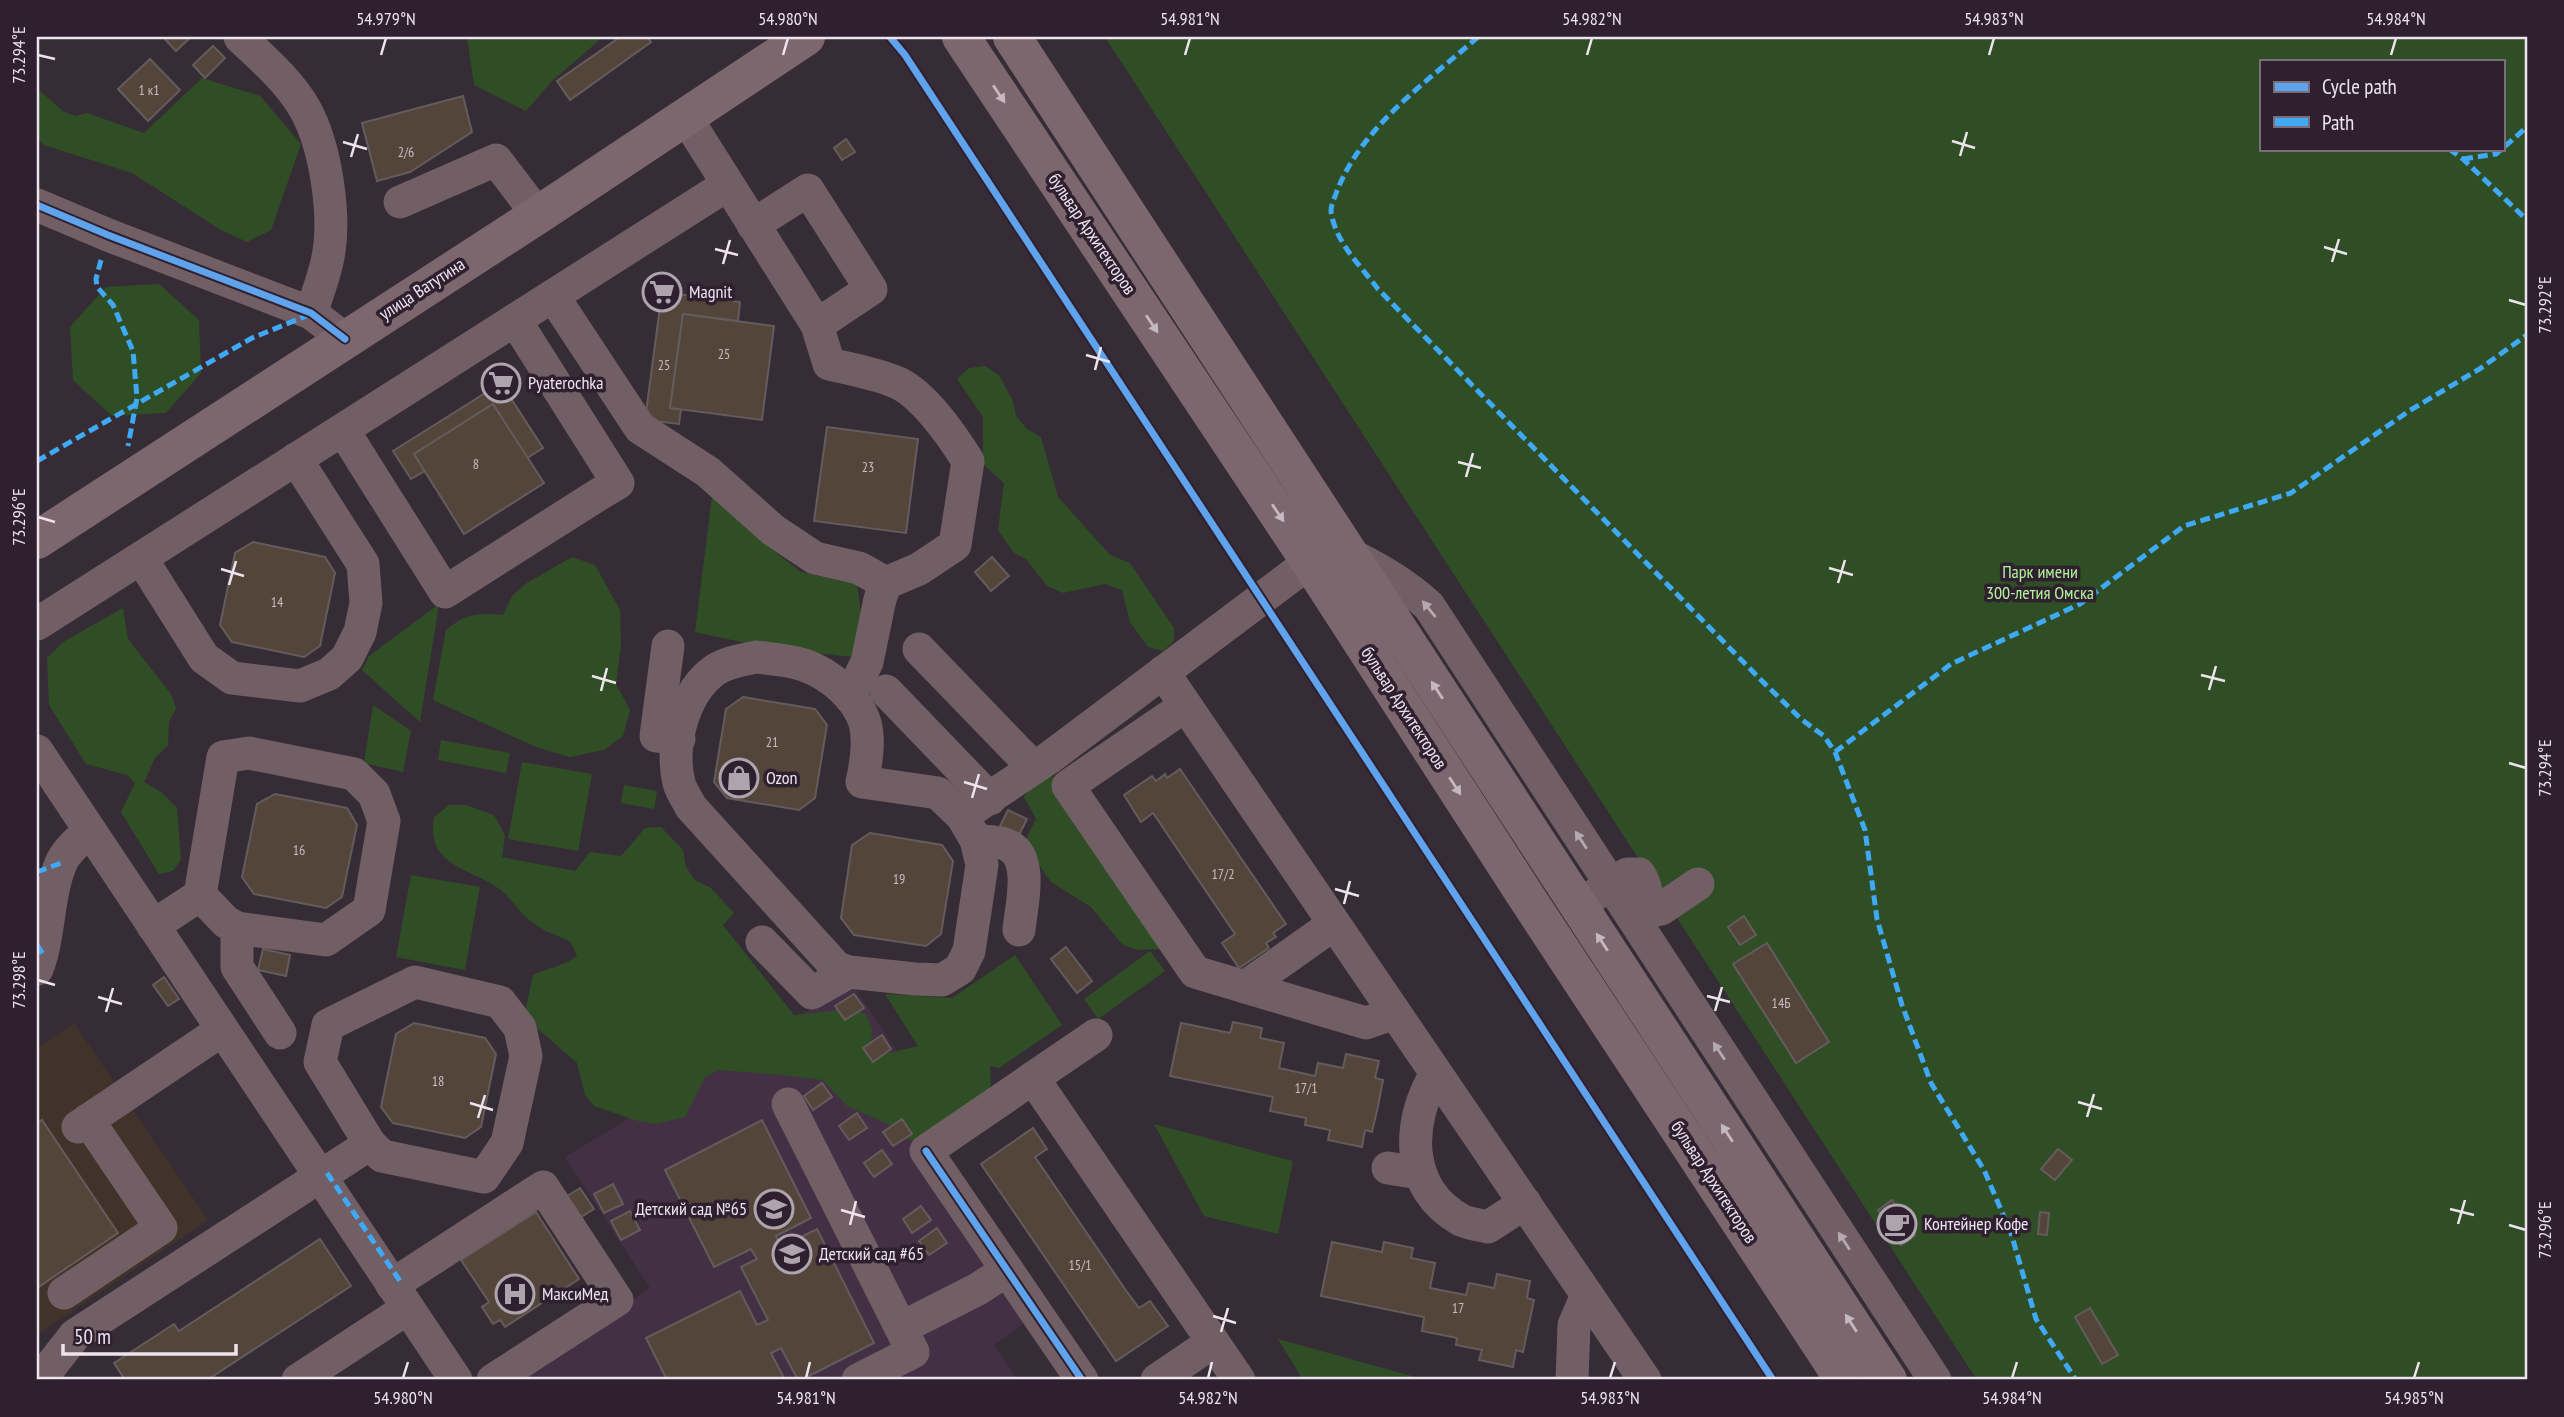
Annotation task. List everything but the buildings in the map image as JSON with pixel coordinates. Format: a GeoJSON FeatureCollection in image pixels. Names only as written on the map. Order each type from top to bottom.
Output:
{"type":"FeatureCollection","features":[{"type":"Feature","properties":{"kind":"main road","name":"улица Ватутина"},"geometry":{"type":"LineString","coordinates":[[37,540],[538,215],[806,37]]}},
{"type":"Feature","properties":{"kind":"main road","name":"бульвар Архитекторов"},"geometry":{"type":"LineString","coordinates":[[961,37],[1310,562],[1844,1380]]}},
{"type":"Feature","properties":{"kind":"main road"},"geometry":{"type":"LineString","coordinates":[[1012,37],[1888,1380]]}},
{"type":"Feature","properties":{"kind":"street"},"geometry":{"type":"LineString","coordinates":[[240,37],[278,73],[304,107],[319,140],[330,200],[328,259],[311,313]]}},
{"type":"Feature","properties":{"kind":"street"},"geometry":{"type":"LineString","coordinates":[[685,117],[817,325],[829,364],[896,381],[935,415],[950,432],[968,461],[955,545],[919,569],[887,583],[880,599],[867,662],[850,697]]}},
{"type":"Feature","properties":{"kind":"street"},"geometry":{"type":"LineString","coordinates":[[400,202],[496,160],[538,215]]}},
{"type":"Feature","properties":{"kind":"street"},"geometry":{"type":"LineString","coordinates":[[37,624],[727,185]]}},
{"type":"Feature","properties":{"kind":"street"},"geometry":{"type":"LineString","coordinates":[[753,225],[808,190],[871,289],[817,325]]}},
{"type":"Feature","properties":{"kind":"street"},"geometry":{"type":"LineString","coordinates":[[37,205],[311,313],[345,339]]}},
{"type":"Feature","properties":{"kind":"street"},"geometry":{"type":"LineString","coordinates":[[553,296],[640,428],[708,472],[773,530],[815,558],[859,568],[887,583]]}},
{"type":"Feature","properties":{"kind":"street"},"geometry":{"type":"LineString","coordinates":[[342,429],[446,592],[481,570],[618,483],[515,320]]}},
{"type":"Feature","properties":{"kind":"street"},"geometry":{"type":"LineString","coordinates":[[141,558],[204,658],[232,678],[300,686],[329,674],[347,658],[360,632],[366,603],[363,564],[296,459]]}},
{"type":"Feature","properties":{"kind":"street"},"geometry":{"type":"LineString","coordinates":[[1349,555],[1384,571],[1408,587],[1429,606],[1934,1380]]}},
{"type":"Feature","properties":{"kind":"street"},"geometry":{"type":"LineString","coordinates":[[969,828],[990,799],[1310,562]]}},
{"type":"Feature","properties":{"kind":"street"},"geometry":{"type":"LineString","coordinates":[[668,646],[656,736],[679,739]]}},
{"type":"Feature","properties":{"kind":"street"},"geometry":{"type":"LineString","coordinates":[[919,649],[1034,768]]}},
{"type":"Feature","properties":{"kind":"street"},"geometry":{"type":"LineString","coordinates":[[756,657],[804,665],[830,677],[850,697],[865,723],[867,755],[862,782],[938,793],[969,828],[982,865],[969,951],[960,969],[942,980],[849,972],[837,968],[691,807],[679,783],[677,756],[682,718],[699,684],[717,669],[756,657]]}},
{"type":"Feature","properties":{"kind":"street"},"geometry":{"type":"LineString","coordinates":[[1163,672],[1645,1380]]}},
{"type":"Feature","properties":{"kind":"street"},"geometry":{"type":"LineString","coordinates":[[886,691],[990,799]]}},
{"type":"Feature","properties":{"kind":"street"},"geometry":{"type":"LineString","coordinates":[[1185,706],[1068,786],[1195,972],[1366,1023],[1395,1013]]}},
{"type":"Feature","properties":{"kind":"street"},"geometry":{"type":"LineString","coordinates":[[37,751],[456,1380]]}},
{"type":"Feature","properties":{"kind":"street"},"geometry":{"type":"LineString","coordinates":[[153,926],[200,895],[222,757],[249,753],[354,774],[374,794],[384,821],[369,910],[326,940],[237,928],[226,922],[200,895]]}},
{"type":"Feature","properties":{"kind":"street"},"geometry":{"type":"LineString","coordinates":[[969,828],[1009,845],[1021,856],[1025,873],[1019,930]]}},
{"type":"Feature","properties":{"kind":"street"},"geometry":{"type":"LineString","coordinates":[[37,969],[43,954],[61,863],[72,847],[90,831]]}},
{"type":"Feature","properties":{"kind":"street"},"geometry":{"type":"LineString","coordinates":[[1578,906],[1627,874],[1639,874],[1651,907],[1656,910],[1698,884]]}},
{"type":"Feature","properties":{"kind":"street"},"geometry":{"type":"LineString","coordinates":[[1245,987],[1334,924]]}},
{"type":"Feature","properties":{"kind":"street"},"geometry":{"type":"LineString","coordinates":[[237,928],[237,967],[280,1033]]}},
{"type":"Feature","properties":{"kind":"street"},"geometry":{"type":"LineString","coordinates":[[762,942],[812,993],[849,972]]}},
{"type":"Feature","properties":{"kind":"street"},"geometry":{"type":"LineString","coordinates":[[415,982],[500,1002],[520,1028],[526,1056],[507,1143],[484,1177],[382,1156],[370,1144],[320,1062],[328,1025],[415,982]]}},
{"type":"Feature","properties":{"kind":"street"},"geometry":{"type":"LineString","coordinates":[[64,1293],[161,1228],[83,1123],[222,1030]]}},
{"type":"Feature","properties":{"kind":"street"},"geometry":{"type":"LineString","coordinates":[[1082,1380],[926,1152],[1096,1035]]}},
{"type":"Feature","properties":{"kind":"street"},"geometry":{"type":"LineString","coordinates":[[1436,1074],[1424,1093],[1403,1171],[1462,1220],[1488,1227],[1525,1203]]}},
{"type":"Feature","properties":{"kind":"street"},"geometry":{"type":"LineString","coordinates":[[1033,1078],[1213,1342],[1233,1378]]}},
{"type":"Feature","properties":{"kind":"street"},"geometry":{"type":"LineString","coordinates":[[788,1104],[913,1352],[858,1380]]}},
{"type":"Feature","properties":{"kind":"street"},"geometry":{"type":"LineString","coordinates":[[44,1380],[50,1367],[75,1335],[370,1144]]}},
{"type":"Feature","properties":{"kind":"street"},"geometry":{"type":"LineString","coordinates":[[298,1380],[543,1187],[617,1300],[493,1380]]}},
{"type":"Feature","properties":{"kind":"street"},"geometry":{"type":"LineString","coordinates":[[901,1328],[978,1289],[1007,1270]]}},
{"type":"Feature","properties":{"kind":"street"},"geometry":{"type":"LineString","coordinates":[[1572,1380],[1574,1325],[1587,1296]]}},
{"type":"Feature","properties":{"kind":"street"},"geometry":{"type":"LineString","coordinates":[[1157,1380],[1213,1342]]}},
{"type":"Feature","properties":{"kind":"shaded area","name":"Детский сад №65"},"geometry":{"type":"Polygon","coordinates":[[[852,984],[948,1127],[911,1151],[1024,1323],[994,1345],[1018,1380],[522,1380],[650,1288],[565,1157],[852,984]]]}},
{"type":"Feature","properties":{"kind":"shaded area"},"geometry":{"type":"Polygon","coordinates":[[[74,1023],[208,1220],[37,1335],[37,1048],[74,1023]]]}},
{"type":"Feature","properties":{"kind":"green space"},"geometry":{"type":"Polygon","coordinates":[[[467,37],[603,37],[552,81],[526,111],[474,85],[467,37]]]}},
{"type":"Feature","properties":{"kind":"green space","name":"Парк имени 300-летия Омска"},"geometry":{"type":"Polygon","coordinates":[[[1105,37],[2527,37],[2527,1380],[1977,1380],[1105,37]]]}},
{"type":"Feature","properties":{"kind":"green space"},"geometry":{"type":"Polygon","coordinates":[[[202,78],[260,96],[301,144],[271,230],[247,242],[221,230],[132,173],[44,145],[37,138],[37,88],[64,112],[75,116],[87,113],[144,133],[202,78]]]}},
{"type":"Feature","properties":{"kind":"green space"},"geometry":{"type":"Polygon","coordinates":[[[159,284],[199,320],[201,373],[166,413],[112,416],[73,380],[70,327],[106,287],[159,284]]]}},
{"type":"Feature","properties":{"kind":"green space"},"geometry":{"type":"Polygon","coordinates":[[[985,366],[999,375],[1013,401],[1016,416],[1027,429],[1041,437],[1058,497],[1110,555],[1130,563],[1174,628],[1174,641],[1163,651],[1148,647],[1130,622],[1122,590],[1105,584],[1063,593],[1047,586],[1026,559],[1013,552],[998,530],[1004,483],[983,464],[983,417],[957,379],[969,368],[985,366]]]}},
{"type":"Feature","properties":{"kind":"green space"},"geometry":{"type":"Polygon","coordinates":[[[712,496],[801,572],[857,584],[862,620],[853,657],[769,648],[695,632],[712,496]]]}},
{"type":"Feature","properties":{"kind":"green space"},"geometry":{"type":"Polygon","coordinates":[[[572,557],[595,565],[620,610],[621,645],[616,684],[630,710],[623,736],[604,750],[570,757],[536,747],[433,700],[446,630],[473,615],[503,615],[512,596],[527,583],[572,557]]]}},
{"type":"Feature","properties":{"kind":"green space"},"geometry":{"type":"Polygon","coordinates":[[[439,604],[420,722],[362,670],[369,656],[439,604]]]}},
{"type":"Feature","properties":{"kind":"green space"},"geometry":{"type":"Polygon","coordinates":[[[123,608],[128,639],[171,694],[176,708],[169,722],[168,745],[155,758],[144,782],[161,792],[177,808],[181,859],[173,871],[159,874],[121,812],[135,783],[127,775],[86,764],[49,705],[47,658],[63,642],[123,608]]]}},
{"type":"Feature","properties":{"kind":"green space"},"geometry":{"type":"Polygon","coordinates":[[[373,705],[411,731],[403,772],[364,763],[373,705]]]}},
{"type":"Feature","properties":{"kind":"green space"},"geometry":{"type":"Polygon","coordinates":[[[441,740],[510,753],[506,773],[438,760],[441,740]]]}},
{"type":"Feature","properties":{"kind":"green space"},"geometry":{"type":"Polygon","coordinates":[[[522,762],[592,774],[578,851],[508,839],[522,762]]]}},
{"type":"Feature","properties":{"kind":"green space"},"geometry":{"type":"Polygon","coordinates":[[[1051,776],[1058,779],[1168,949],[1136,950],[1122,944],[1091,907],[1051,882],[1024,843],[1036,819],[1024,797],[1034,784],[1051,776]]]}},
{"type":"Feature","properties":{"kind":"green space"},"geometry":{"type":"Polygon","coordinates":[[[624,785],[657,791],[654,809],[621,803],[624,785]]]}},
{"type":"Feature","properties":{"kind":"green space"},"geometry":{"type":"Polygon","coordinates":[[[449,805],[466,805],[494,815],[505,835],[502,857],[575,871],[590,852],[621,856],[645,828],[661,827],[683,850],[686,867],[695,880],[711,888],[734,913],[723,925],[794,1015],[851,1009],[866,1014],[872,1029],[871,1045],[885,1054],[918,1046],[885,994],[952,998],[1015,955],[1062,1025],[999,1068],[990,1066],[991,1086],[969,1109],[919,1146],[888,1124],[847,1106],[823,1080],[719,1070],[705,1077],[685,1117],[655,1124],[594,1106],[585,1095],[577,1063],[531,1023],[526,1008],[533,975],[577,956],[571,942],[536,925],[501,890],[443,856],[436,846],[433,834],[434,817],[449,805]]]}},
{"type":"Feature","properties":{"kind":"green space"},"geometry":{"type":"Polygon","coordinates":[[[411,875],[480,887],[465,970],[396,957],[411,875]]]}},
{"type":"Feature","properties":{"kind":"green space"},"geometry":{"type":"Polygon","coordinates":[[[1150,951],[1165,971],[1098,1019],[1084,999],[1150,951]]]}},
{"type":"Feature","properties":{"kind":"green space"},"geometry":{"type":"Polygon","coordinates":[[[1154,1124],[1293,1161],[1278,1234],[1204,1216],[1154,1124]]]}},
{"type":"Feature","properties":{"kind":"green space"},"geometry":{"type":"Polygon","coordinates":[[[1278,1339],[1426,1380],[1303,1380],[1278,1339]]]}},
{"type":"Feature","properties":{"kind":"marked path"},"geometry":{"type":"LineString","coordinates":[[1478,37],[1379,125],[1348,168],[1337,191],[1332,203],[1333,222],[1349,253],[1378,289],[1761,680],[1801,719],[1824,736],[1835,752],[1865,830],[1877,919],[1902,1005],[1931,1083],[1984,1170],[2011,1233],[2036,1319],[2076,1380]]}},
{"type":"Feature","properties":{"kind":"marked path"},"geometry":{"type":"LineString","coordinates":[[2504,147],[2527,127]]}},
{"type":"Feature","properties":{"kind":"marked path"},"geometry":{"type":"LineString","coordinates":[[2450,150],[2527,220]]}},
{"type":"Feature","properties":{"kind":"marked path"},"geometry":{"type":"LineString","coordinates":[[2463,159],[2496,154],[2501,150]]}},
{"type":"Feature","properties":{"kind":"marked path"},"geometry":{"type":"LineString","coordinates":[[101,260],[96,279],[97,287],[113,305],[133,351],[137,398],[128,446]]}},
{"type":"Feature","properties":{"kind":"marked path"},"geometry":{"type":"LineString","coordinates":[[37,461],[252,338],[311,314]]}},
{"type":"Feature","properties":{"kind":"marked path"},"geometry":{"type":"LineString","coordinates":[[1835,752],[1951,664],[2080,604],[2184,526],[2291,493],[2409,411],[2481,368],[2527,335]]}},
{"type":"Feature","properties":{"kind":"marked path"},"geometry":{"type":"LineString","coordinates":[[37,872],[61,863]]}},
{"type":"Feature","properties":{"kind":"marked path"},"geometry":{"type":"LineString","coordinates":[[37,945],[43,954]]}},
{"type":"Feature","properties":{"kind":"marked path"},"geometry":{"type":"LineString","coordinates":[[327,1173],[400,1281]]}},
{"type":"Feature","properties":{"kind":"cycle path"},"geometry":{"type":"LineString","coordinates":[[890,37],[905,55],[1773,1380]]}},
{"type":"Feature","properties":{"kind":"cycle path"},"geometry":{"type":"LineString","coordinates":[[37,205],[311,313],[345,339]]}},
{"type":"Feature","properties":{"kind":"cycle path"},"geometry":{"type":"LineString","coordinates":[[926,1151],[1082,1380]]}},
{"type":"Feature","properties":{"kind":"place","name":"Magnit"},"geometry":{"type":"Point","coordinates":[662,292]}},
{"type":"Feature","properties":{"kind":"place","name":"Pyaterochka"},"geometry":{"type":"Point","coordinates":[501,383]}},
{"type":"Feature","properties":{"kind":"place","name":"Ozon"},"geometry":{"type":"Point","coordinates":[739,778]}},
{"type":"Feature","properties":{"kind":"place","name":"Детский сад №65"},"geometry":{"type":"Point","coordinates":[774,1209]}},
{"type":"Feature","properties":{"kind":"place","name":"Контейнер Кофе"},"geometry":{"type":"Point","coordinates":[1897,1224]}},
{"type":"Feature","properties":{"kind":"place","name":"Детский сад #65"},"geometry":{"type":"Point","coordinates":[792,1254]}},
{"type":"Feature","properties":{"kind":"place","name":"МаксиМед"},"geometry":{"type":"Point","coordinates":[515,1294]}}]}
